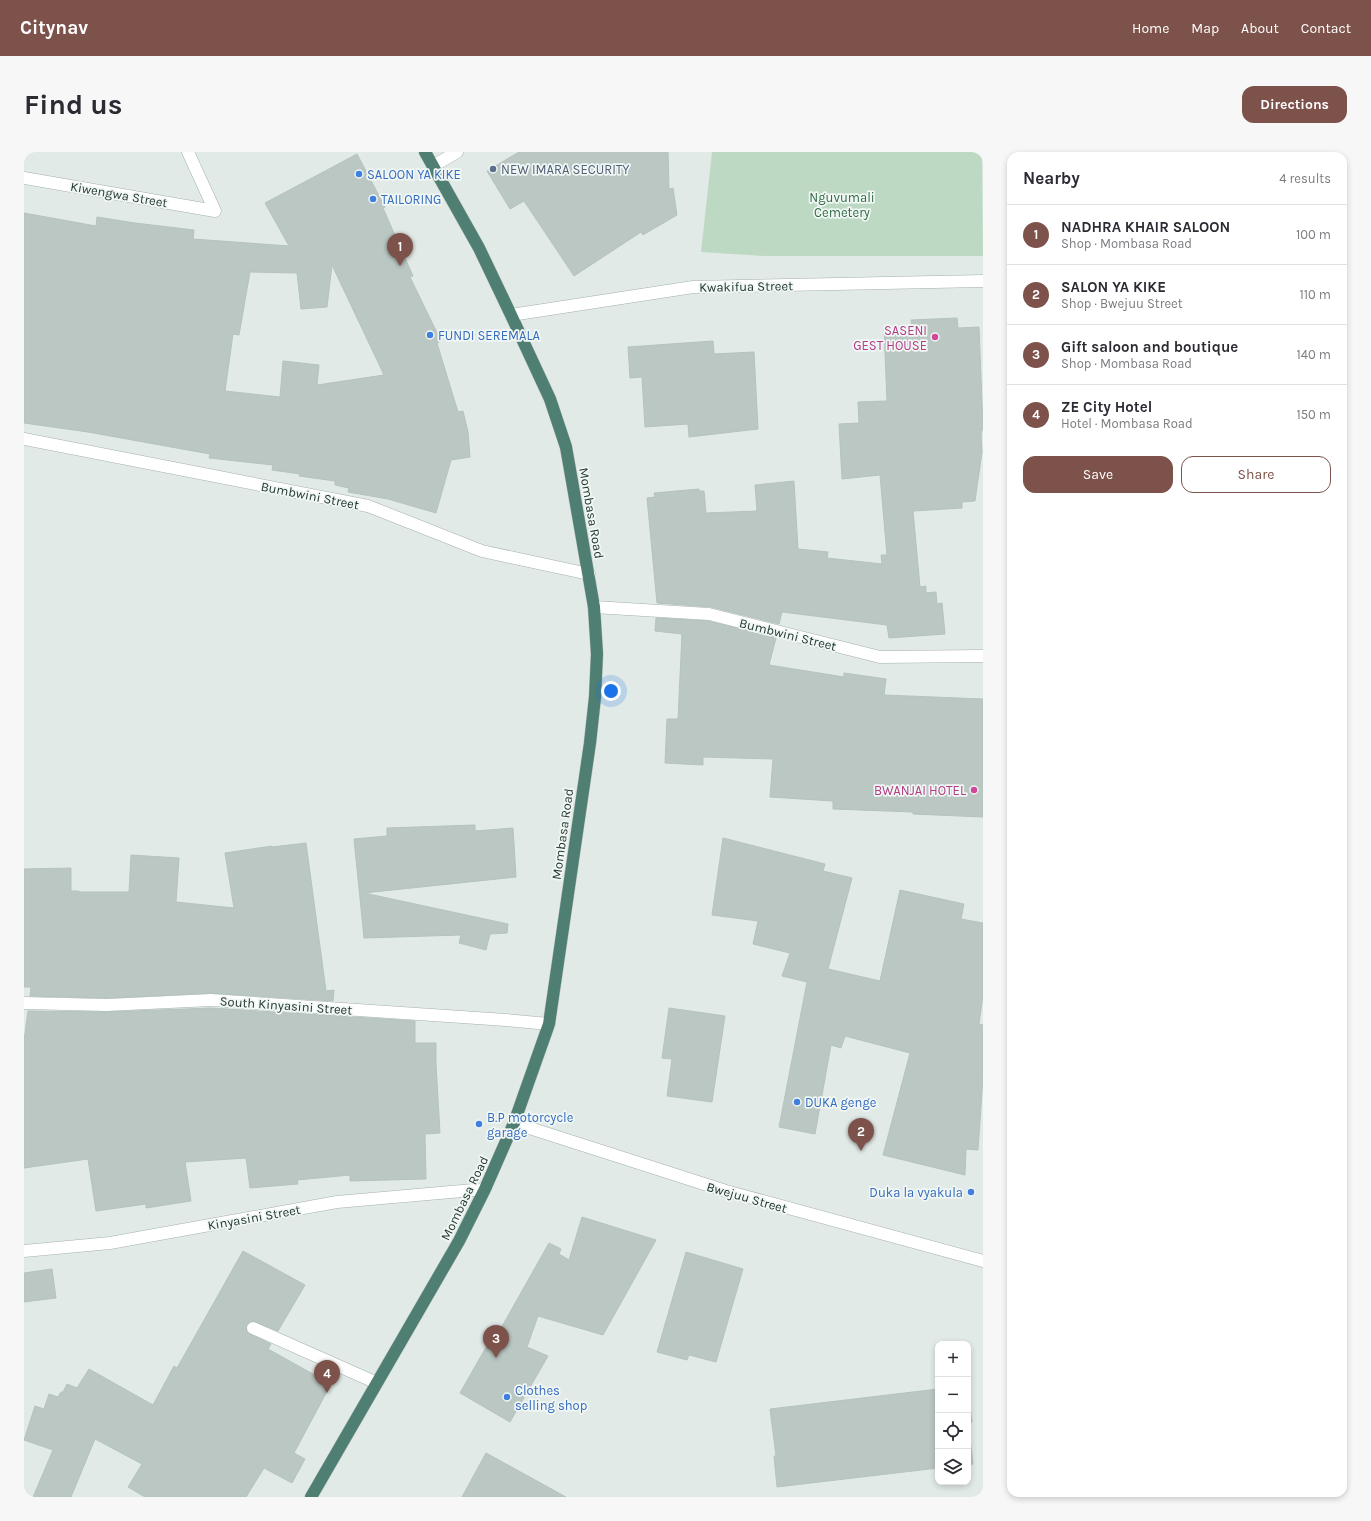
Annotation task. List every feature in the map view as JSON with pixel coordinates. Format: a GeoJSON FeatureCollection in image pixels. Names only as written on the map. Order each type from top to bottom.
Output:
{"type":"FeatureCollection","features":[{"type":"Feature","properties":{"kind":"highway","name":"Mombasa Road"},"geometry":{"type":"LineString","coordinates":[[311,1497],[459,1241],[485,1189],[514,1123],[538,1058],[549,1024],[592,727],[595,696],[596,654],[594,607],[566,447],[550,399],[479,248],[425,152]]}},
{"type":"Feature","properties":{"kind":"street","name":"Kiwengwa Street"},"geometry":{"type":"LineString","coordinates":[[24,178],[215,211],[188,152]]}},
{"type":"Feature","properties":{"kind":"street"},"geometry":{"type":"LineString","coordinates":[[433,166],[457,152]]}},
{"type":"Feature","properties":{"kind":"street","name":"Kwakifua Street"},"geometry":{"type":"LineString","coordinates":[[511,315],[693,287],[983,281]]}},
{"type":"Feature","properties":{"kind":"street","name":"Bumbwini Street"},"geometry":{"type":"LineString","coordinates":[[24,439],[368,506],[482,551],[589,574]]}},
{"type":"Feature","properties":{"kind":"street","name":"Bumbwini Street"},"geometry":{"type":"LineString","coordinates":[[594,607],[709,614],[880,657],[983,656]]}},
{"type":"Feature","properties":{"kind":"street","name":"South Kinyasini Street"},"geometry":{"type":"LineString","coordinates":[[24,1003],[107,1005],[211,1000],[549,1024]]}},
{"type":"Feature","properties":{"kind":"street","name":"Bwejuu Street"},"geometry":{"type":"LineString","coordinates":[[514,1123],[726,1191],[983,1260]]}},
{"type":"Feature","properties":{"kind":"street","name":"Kinyasini Street"},"geometry":{"type":"LineString","coordinates":[[24,1251],[110,1243],[337,1202],[485,1189]]}},
{"type":"Feature","properties":{"kind":"street"},"geometry":{"type":"LineString","coordinates":[[253,1328],[377,1383]]}},
{"type":"Feature","properties":{"kind":"green space","name":"Nguvumali Cemetery"},"geometry":{"type":"Polygon","coordinates":[[[712,152],[982,152],[983,256],[766,256],[701,252],[712,152]]]}},
{"type":"Feature","properties":{"kind":"building"},"geometry":{"type":"Polygon","coordinates":[[[519,152],[668,152],[669,189],[673,188],[677,215],[643,235],[641,232],[574,276],[524,201],[510,209],[487,171],[519,152]]]}},
{"type":"Feature","properties":{"kind":"building"},"geometry":{"type":"Polygon","coordinates":[[[357,154],[385,207],[383,208],[413,276],[410,277],[441,341],[437,343],[458,412],[463,411],[468,432],[470,457],[451,460],[436,513],[388,499],[348,492],[349,488],[335,485],[335,481],[299,476],[300,474],[272,470],[273,465],[209,458],[210,454],[88,432],[24,423],[24,213],[96,226],[97,217],[194,230],[193,239],[289,246],[265,203],[357,154]],[[332,265],[327,307],[301,309],[297,273],[250,272],[239,335],[233,334],[225,391],[280,397],[283,361],[319,365],[317,385],[384,375],[332,265]]]}},
{"type":"Feature","properties":{"kind":"building"},"geometry":{"type":"Polygon","coordinates":[[[957,318],[958,328],[979,327],[983,427],[981,434],[982,452],[975,501],[962,502],[962,508],[913,511],[920,587],[926,586],[926,593],[936,592],[937,604],[942,603],[945,634],[889,638],[887,625],[782,612],[779,624],[711,607],[657,603],[647,498],[655,497],[654,493],[699,489],[699,491],[704,491],[706,513],[757,511],[755,485],[794,481],[798,549],[828,552],[827,558],[882,564],[881,555],[887,555],[880,475],[842,479],[839,424],[859,423],[858,402],[887,401],[884,329],[912,328],[911,320],[957,318]]]}},
{"type":"Feature","properties":{"kind":"building"},"geometry":{"type":"Polygon","coordinates":[[[713,341],[714,354],[754,352],[758,429],[689,437],[688,424],[645,427],[642,377],[630,378],[628,347],[713,341]]]}},
{"type":"Feature","properties":{"kind":"building"},"geometry":{"type":"Polygon","coordinates":[[[656,618],[708,621],[776,638],[769,665],[844,677],[844,673],[886,679],[884,695],[983,699],[983,817],[913,814],[913,812],[833,809],[833,801],[770,797],[773,759],[703,757],[703,765],[665,763],[667,719],[678,719],[682,634],[655,631],[656,618]]]}},
{"type":"Feature","properties":{"kind":"building"},"geometry":{"type":"Polygon","coordinates":[[[475,825],[475,831],[513,828],[516,877],[364,893],[508,924],[507,933],[490,934],[486,950],[459,943],[461,935],[364,938],[354,839],[387,836],[387,828],[475,825]]]}},
{"type":"Feature","properties":{"kind":"building"},"geometry":{"type":"Polygon","coordinates":[[[723,838],[825,864],[823,871],[852,878],[828,969],[880,981],[900,890],[964,904],[961,919],[983,923],[983,995],[979,1024],[983,1025],[983,1077],[978,1150],[966,1149],[965,1175],[883,1155],[910,1053],[845,1036],[841,1048],[831,1045],[815,1134],[779,1127],[807,982],[782,976],[790,953],[753,944],[758,921],[712,915],[723,838]]]}},
{"type":"Feature","properties":{"kind":"building"},"geometry":{"type":"Polygon","coordinates":[[[306,843],[326,991],[334,990],[333,1001],[211,993],[107,998],[30,996],[31,987],[24,987],[24,869],[71,868],[71,891],[129,892],[131,855],[179,858],[176,902],[234,908],[225,853],[306,843]]]}},
{"type":"Feature","properties":{"kind":"building"},"geometry":{"type":"Polygon","coordinates":[[[211,1008],[415,1021],[415,1043],[436,1043],[440,1133],[425,1134],[426,1179],[350,1181],[350,1175],[297,1180],[298,1184],[250,1188],[246,1158],[185,1162],[191,1201],[146,1208],[146,1204],[96,1211],[88,1159],[24,1168],[24,1041],[28,1011],[107,1012],[211,1008]]]}},
{"type":"Feature","properties":{"kind":"building"},"geometry":{"type":"Polygon","coordinates":[[[669,1008],[725,1016],[712,1102],[667,1096],[672,1059],[662,1058],[669,1008]]]}},
{"type":"Feature","properties":{"kind":"building"},"geometry":{"type":"Polygon","coordinates":[[[582,1217],[656,1240],[603,1335],[538,1316],[527,1347],[548,1356],[510,1422],[460,1393],[497,1328],[500,1330],[549,1243],[561,1249],[559,1254],[569,1260],[582,1217]]]}},
{"type":"Feature","properties":{"kind":"building"},"geometry":{"type":"Polygon","coordinates":[[[243,1251],[305,1285],[278,1331],[253,1321],[246,1325],[247,1332],[271,1344],[268,1349],[331,1384],[294,1453],[305,1459],[292,1483],[264,1468],[246,1497],[145,1497],[128,1487],[142,1464],[95,1439],[71,1497],[33,1497],[53,1450],[24,1440],[35,1406],[44,1409],[49,1394],[58,1397],[61,1392],[63,1392],[67,1384],[77,1388],[89,1369],[153,1405],[174,1366],[177,1368],[243,1251]]]}},
{"type":"Feature","properties":{"kind":"building"},"geometry":{"type":"Polygon","coordinates":[[[686,1252],[743,1269],[716,1362],[689,1355],[687,1360],[657,1352],[686,1252]]]}},
{"type":"Feature","properties":{"kind":"building"},"geometry":{"type":"Polygon","coordinates":[[[52,1269],[56,1298],[24,1302],[24,1273],[52,1269]]]}},
{"type":"Feature","properties":{"kind":"building"},"geometry":{"type":"Polygon","coordinates":[[[935,1389],[935,1468],[777,1487],[774,1456],[776,1456],[770,1409],[935,1389]]]}},
{"type":"Feature","properties":{"kind":"building"},"geometry":{"type":"Polygon","coordinates":[[[971,1447],[973,1464],[971,1464],[971,1447]]]}},
{"type":"Feature","properties":{"kind":"building"},"geometry":{"type":"Polygon","coordinates":[[[486,1453],[566,1497],[462,1497],[486,1453]]]}},
{"type":"Feature","properties":{"kind":"place","name":"NEW IMARA SECURITY"},"geometry":{"type":"Point","coordinates":[493,169]}},
{"type":"Feature","properties":{"kind":"place","name":"SALOON YA KIKE"},"geometry":{"type":"Point","coordinates":[359,174]}},
{"type":"Feature","properties":{"kind":"place","name":"TAILORING"},"geometry":{"type":"Point","coordinates":[373,199]}},
{"type":"Feature","properties":{"kind":"place","name":"NADHRA KHAIR SALOON"},"geometry":{"type":"Point","coordinates":[400,266]}},
{"type":"Feature","properties":{"kind":"place","name":"FUNDI SEREMALA"},"geometry":{"type":"Point","coordinates":[430,335]}},
{"type":"Feature","properties":{"kind":"place","name":"SASENI GEST HOUSE"},"geometry":{"type":"Point","coordinates":[935,337]}},
{"type":"Feature","properties":{"kind":"place","name":"BWANJAI HOTEL"},"geometry":{"type":"Point","coordinates":[974,790]}},
{"type":"Feature","properties":{"kind":"place","name":"DUKA genge"},"geometry":{"type":"Point","coordinates":[797,1102]}},
{"type":"Feature","properties":{"kind":"place","name":"B.P motorcycle garage"},"geometry":{"type":"Point","coordinates":[479,1124]}},
{"type":"Feature","properties":{"kind":"place","name":"SALON YA KIKE"},"geometry":{"type":"Point","coordinates":[861,1151]}},
{"type":"Feature","properties":{"kind":"place","name":"Duka la vyakula"},"geometry":{"type":"Point","coordinates":[971,1192]}},
{"type":"Feature","properties":{"kind":"place","name":"Gift saloon and boutique"},"geometry":{"type":"Point","coordinates":[496,1358]}},
{"type":"Feature","properties":{"kind":"place","name":"ZE City Hotel"},"geometry":{"type":"Point","coordinates":[327,1393]}},
{"type":"Feature","properties":{"kind":"place","name":"Clothes selling shop"},"geometry":{"type":"Point","coordinates":[507,1397]}}]}
